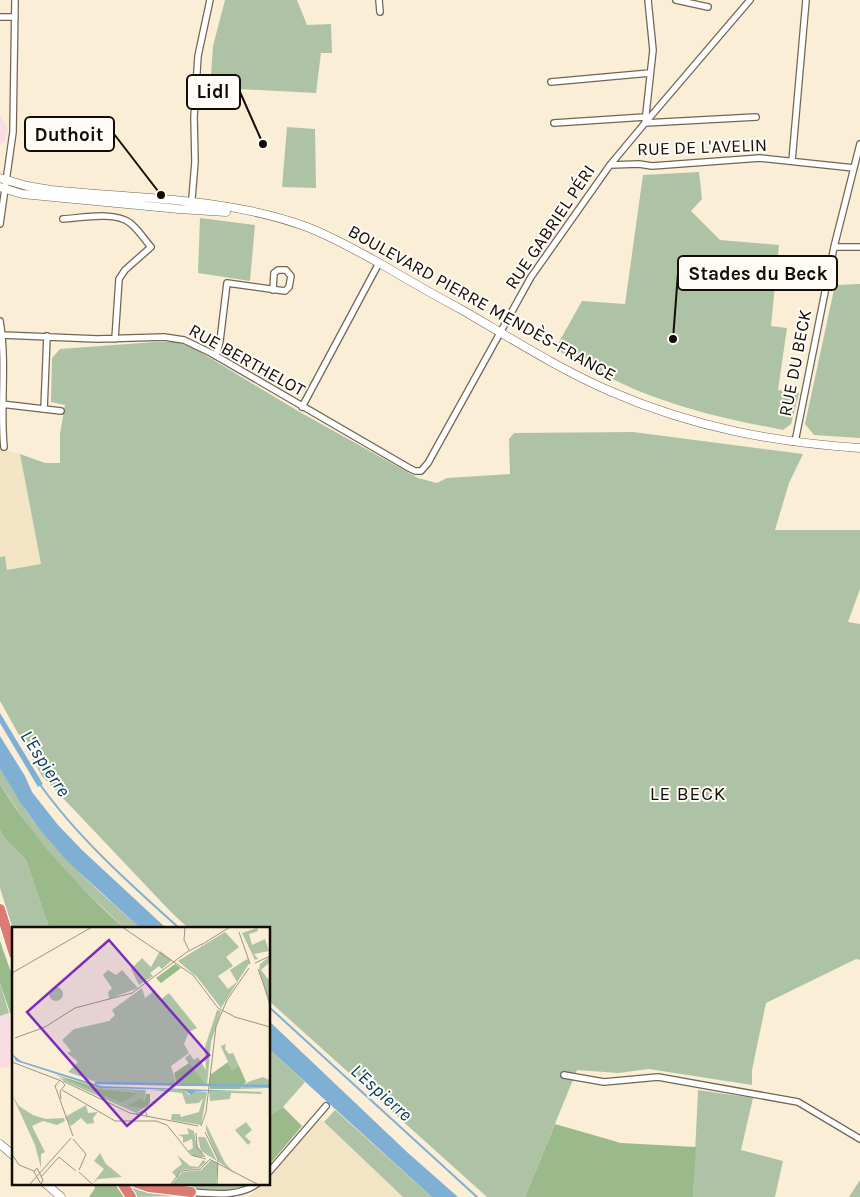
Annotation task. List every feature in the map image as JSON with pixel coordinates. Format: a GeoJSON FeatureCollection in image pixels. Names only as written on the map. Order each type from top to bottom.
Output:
{"type":"FeatureCollection","features":[{"type":"Feature","properties":{"kind":"highway"},"geometry":{"type":"LineString","coordinates":[[0,910],[12,948]]}},
{"type":"Feature","properties":{"kind":"highway"},"geometry":{"type":"LineString","coordinates":[[123,1184],[131,1197]]}},
{"type":"Feature","properties":{"kind":"highway"},"geometry":{"type":"LineString","coordinates":[[140,1184],[149,1187],[191,1192]]}},
{"type":"Feature","properties":{"kind":"highway"},"geometry":{"type":"LineString","coordinates":[[180,1197],[191,1192]]}},
{"type":"Feature","properties":{"kind":"street"},"geometry":{"type":"LineString","coordinates":[[0,224],[3,179],[13,126],[15,0]]}},
{"type":"Feature","properties":{"kind":"street"},"geometry":{"type":"LineString","coordinates":[[192,206],[195,162],[194,110],[198,56],[210,0]]}},
{"type":"Feature","properties":{"kind":"street"},"geometry":{"type":"LineString","coordinates":[[378,0],[380,12]]}},
{"type":"Feature","properties":{"kind":"street"},"geometry":{"type":"LineString","coordinates":[[645,120],[653,50],[648,0]]}},
{"type":"Feature","properties":{"kind":"street"},"geometry":{"type":"LineString","coordinates":[[676,0],[708,7]]}},
{"type":"Feature","properties":{"kind":"street","name":"RUE GABRIEL PÉRI"},"geometry":{"type":"LineString","coordinates":[[428,462],[534,272],[610,165],[645,120],[750,0]]}},
{"type":"Feature","properties":{"kind":"street"},"geometry":{"type":"LineString","coordinates":[[792,161],[806,0]]}},
{"type":"Feature","properties":{"kind":"street"},"geometry":{"type":"LineString","coordinates":[[0,17],[15,17]]}},
{"type":"Feature","properties":{"kind":"street"},"geometry":{"type":"LineString","coordinates":[[551,82],[650,73]]}},
{"type":"Feature","properties":{"kind":"street"},"geometry":{"type":"LineString","coordinates":[[554,123],[756,117]]}},
{"type":"Feature","properties":{"kind":"street","name":"RUE DU BECK"},"geometry":{"type":"LineString","coordinates":[[795,442],[825,287],[860,145]]}},
{"type":"Feature","properties":{"kind":"street","name":"RUE DE L'AVELIN"},"geometry":{"type":"LineString","coordinates":[[610,165],[639,164],[652,166],[755,158],[854,168]]}},
{"type":"Feature","properties":{"kind":"street","name":"BOULEVARD PIERRE MENDÈS-FRANCE"},"geometry":{"type":"LineString","coordinates":[[3,179],[51,190],[266,215],[315,230],[379,263],[586,379],[650,407],[715,428],[795,442],[860,448]]}},
{"type":"Feature","properties":{"kind":"street","name":"BOULEVARD PIERRE MENDÈS-FRANCE"},"geometry":{"type":"LineString","coordinates":[[2,188],[22,194],[192,206]]}},
{"type":"Feature","properties":{"kind":"street"},"geometry":{"type":"LineString","coordinates":[[63,219],[108,217],[123,219],[132,225],[151,247],[125,270],[119,279],[115,339]]}},
{"type":"Feature","properties":{"kind":"street"},"geometry":{"type":"LineString","coordinates":[[834,247],[860,246]]}},
{"type":"Feature","properties":{"kind":"street"},"geometry":{"type":"LineString","coordinates":[[302,407],[379,263]]}},
{"type":"Feature","properties":{"kind":"street"},"geometry":{"type":"LineString","coordinates":[[216,356],[220,341],[227,283],[273,290]]}},
{"type":"Feature","properties":{"kind":"street"},"geometry":{"type":"LineString","coordinates":[[775,283],[825,287]]}},
{"type":"Feature","properties":{"kind":"street"},"geometry":{"type":"LineString","coordinates":[[0,321],[2,335],[1,427],[4,447]]}},
{"type":"Feature","properties":{"kind":"street","name":"RUE BERTHELOT"},"geometry":{"type":"LineString","coordinates":[[2,335],[115,339],[159,337],[174,338],[191,343],[415,471],[423,470],[428,462]]}},
{"type":"Feature","properties":{"kind":"street"},"geometry":{"type":"LineString","coordinates":[[44,409],[47,336]]}},
{"type":"Feature","properties":{"kind":"street"},"geometry":{"type":"LineString","coordinates":[[1,404],[61,411]]}},
{"type":"Feature","properties":{"kind":"street"},"geometry":{"type":"LineString","coordinates":[[564,1075],[604,1082],[658,1077],[798,1102],[860,1139]]}},
{"type":"Feature","properties":{"kind":"street"},"geometry":{"type":"LineString","coordinates":[[270,1171],[326,1106]]}},
{"type":"Feature","properties":{"kind":"street"},"geometry":{"type":"LineString","coordinates":[[0,1144],[12,1154]]}},
{"type":"Feature","properties":{"kind":"street"},"geometry":{"type":"LineString","coordinates":[[46,1184],[59,1196]]}},
{"type":"Feature","properties":{"kind":"street"},"geometry":{"type":"LineString","coordinates":[[191,1192],[212,1195],[239,1195],[250,1190],[257,1184]]}},
{"type":"Feature","properties":{"kind":"shaded area"},"geometry":{"type":"Polygon","coordinates":[[[0,115],[8,129],[5,142],[0,145],[0,115]]]}},
{"type":"Feature","properties":{"kind":"shaded area"},"geometry":{"type":"Polygon","coordinates":[[[0,449],[20,454],[41,564],[7,570],[5,556],[0,557],[0,449]]]}},
{"type":"Feature","properties":{"kind":"shaded area"},"geometry":{"type":"Polygon","coordinates":[[[9,1013],[12,1020],[12,1066],[0,1068],[0,1016],[9,1013]]]}},
{"type":"Feature","properties":{"kind":"shaded area"},"geometry":{"type":"Polygon","coordinates":[[[319,1118],[403,1197],[249,1197],[260,1184],[270,1184],[270,1174],[319,1118]]]}},
{"type":"Feature","properties":{"kind":"green space"},"geometry":{"type":"Polygon","coordinates":[[[225,0],[297,0],[307,25],[331,24],[332,53],[321,53],[316,93],[218,88],[218,76],[211,75],[213,46],[225,0]]]}},
{"type":"Feature","properties":{"kind":"green space"},"geometry":{"type":"Polygon","coordinates":[[[287,127],[315,129],[316,188],[282,187],[287,127]]]}},
{"type":"Feature","properties":{"kind":"green space"},"geometry":{"type":"Polygon","coordinates":[[[699,172],[702,199],[691,211],[720,240],[779,245],[771,326],[787,328],[778,390],[799,393],[791,424],[783,430],[707,414],[649,395],[608,377],[555,349],[582,301],[625,304],[643,175],[699,172]]]}},
{"type":"Feature","properties":{"kind":"green space"},"geometry":{"type":"Polygon","coordinates":[[[200,218],[255,225],[250,281],[198,273],[200,218]]]}},
{"type":"Feature","properties":{"kind":"green space"},"geometry":{"type":"Polygon","coordinates":[[[860,284],[860,438],[814,435],[805,424],[835,285],[860,284]]]}},
{"type":"Feature","properties":{"kind":"green space"},"geometry":{"type":"Polygon","coordinates":[[[155,342],[176,342],[192,347],[298,411],[418,478],[437,483],[447,478],[510,474],[509,439],[514,433],[633,432],[803,454],[789,483],[775,530],[860,530],[860,589],[848,622],[860,624],[860,960],[856,959],[766,1003],[752,1070],[752,1085],[649,1069],[618,1073],[577,1070],[525,1197],[487,1197],[270,1002],[270,927],[187,927],[42,776],[0,701],[0,557],[5,556],[7,570],[41,564],[20,454],[45,463],[60,463],[60,434],[65,405],[51,402],[52,358],[60,349],[155,342]]]}},
{"type":"Feature","properties":{"kind":"green space"},"geometry":{"type":"Polygon","coordinates":[[[0,769],[19,800],[52,844],[139,927],[123,927],[73,879],[33,833],[0,784],[0,769]]]}},
{"type":"Feature","properties":{"kind":"green space"},"geometry":{"type":"Polygon","coordinates":[[[0,784],[27,824],[57,860],[123,927],[49,927],[26,860],[2,835],[0,830],[0,784]]]}},
{"type":"Feature","properties":{"kind":"green space"},"geometry":{"type":"Polygon","coordinates":[[[0,830],[2,835],[26,860],[49,927],[12,927],[0,888],[0,830]]]}},
{"type":"Feature","properties":{"kind":"green space"},"geometry":{"type":"Polygon","coordinates":[[[0,941],[12,975],[12,1018],[0,983],[0,941]]]}},
{"type":"Feature","properties":{"kind":"green space"},"geometry":{"type":"Polygon","coordinates":[[[0,983],[9,1013],[0,1016],[0,983]]]}},
{"type":"Feature","properties":{"kind":"green space"},"geometry":{"type":"Polygon","coordinates":[[[270,1050],[305,1082],[283,1107],[270,1115],[270,1050]]]}},
{"type":"Feature","properties":{"kind":"green space"},"geometry":{"type":"Polygon","coordinates":[[[698,1090],[753,1098],[741,1150],[783,1161],[775,1197],[693,1197],[698,1090]]]}},
{"type":"Feature","properties":{"kind":"green space"},"geometry":{"type":"Polygon","coordinates":[[[283,1107],[302,1126],[270,1164],[270,1115],[283,1107]]]}},
{"type":"Feature","properties":{"kind":"green space"},"geometry":{"type":"Polygon","coordinates":[[[335,1110],[432,1197],[403,1197],[324,1122],[335,1110]]]}},
{"type":"Feature","properties":{"kind":"green space"},"geometry":{"type":"Polygon","coordinates":[[[555,1124],[621,1143],[696,1147],[693,1197],[525,1197],[555,1124]]]}},
{"type":"Feature","properties":{"kind":"green space"},"geometry":{"type":"Polygon","coordinates":[[[860,1180],[860,1197],[849,1197],[860,1180]]]}},
{"type":"Feature","properties":{"kind":"green space"},"geometry":{"type":"Polygon","coordinates":[[[93,1184],[115,1184],[124,1197],[89,1197],[95,1188],[93,1184]]]}},
{"type":"Feature","properties":{"kind":"green space"},"geometry":{"type":"Polygon","coordinates":[[[154,1184],[251,1184],[234,1191],[154,1184]]]}},
{"type":"Feature","properties":{"kind":"green space"},"geometry":{"type":"Polygon","coordinates":[[[132,1185],[151,1192],[176,1194],[175,1196],[137,1197],[131,1187],[132,1185]]]}},
{"type":"Feature","properties":{"kind":"water"},"geometry":{"type":"Polygon","coordinates":[[[0,713],[43,784],[38,787],[0,723],[0,713]]]}},
{"type":"Feature","properties":{"kind":"water"},"geometry":{"type":"Polygon","coordinates":[[[0,736],[25,776],[32,792],[58,825],[82,850],[165,927],[139,927],[67,861],[41,831],[20,802],[0,769],[0,736]]]}},
{"type":"Feature","properties":{"kind":"water"},"geometry":{"type":"Polygon","coordinates":[[[270,1022],[407,1152],[458,1197],[432,1197],[270,1050],[270,1022]]]}},
{"type":"Feature","properties":{"kind":"waterway","name":"L'Espierre"},"geometry":{"type":"LineString","coordinates":[[39,783],[87,841],[178,927]]}},
{"type":"Feature","properties":{"kind":"waterway","name":"L'Espierre"},"geometry":{"type":"LineString","coordinates":[[270,1008],[477,1197]]}},
{"type":"Feature","properties":{"kind":"place","name":"Lidl"},"geometry":{"type":"Point","coordinates":[263,144]}},
{"type":"Feature","properties":{"kind":"place","name":"Duthoit"},"geometry":{"type":"Point","coordinates":[161,195]}},
{"type":"Feature","properties":{"kind":"place","name":"Stades du Beck"},"geometry":{"type":"Point","coordinates":[673,339]}},
{"type":"Feature","properties":{"kind":"district","name":"LE BECK"},"geometry":{"type":"Point","coordinates":[688,793]}}]}
